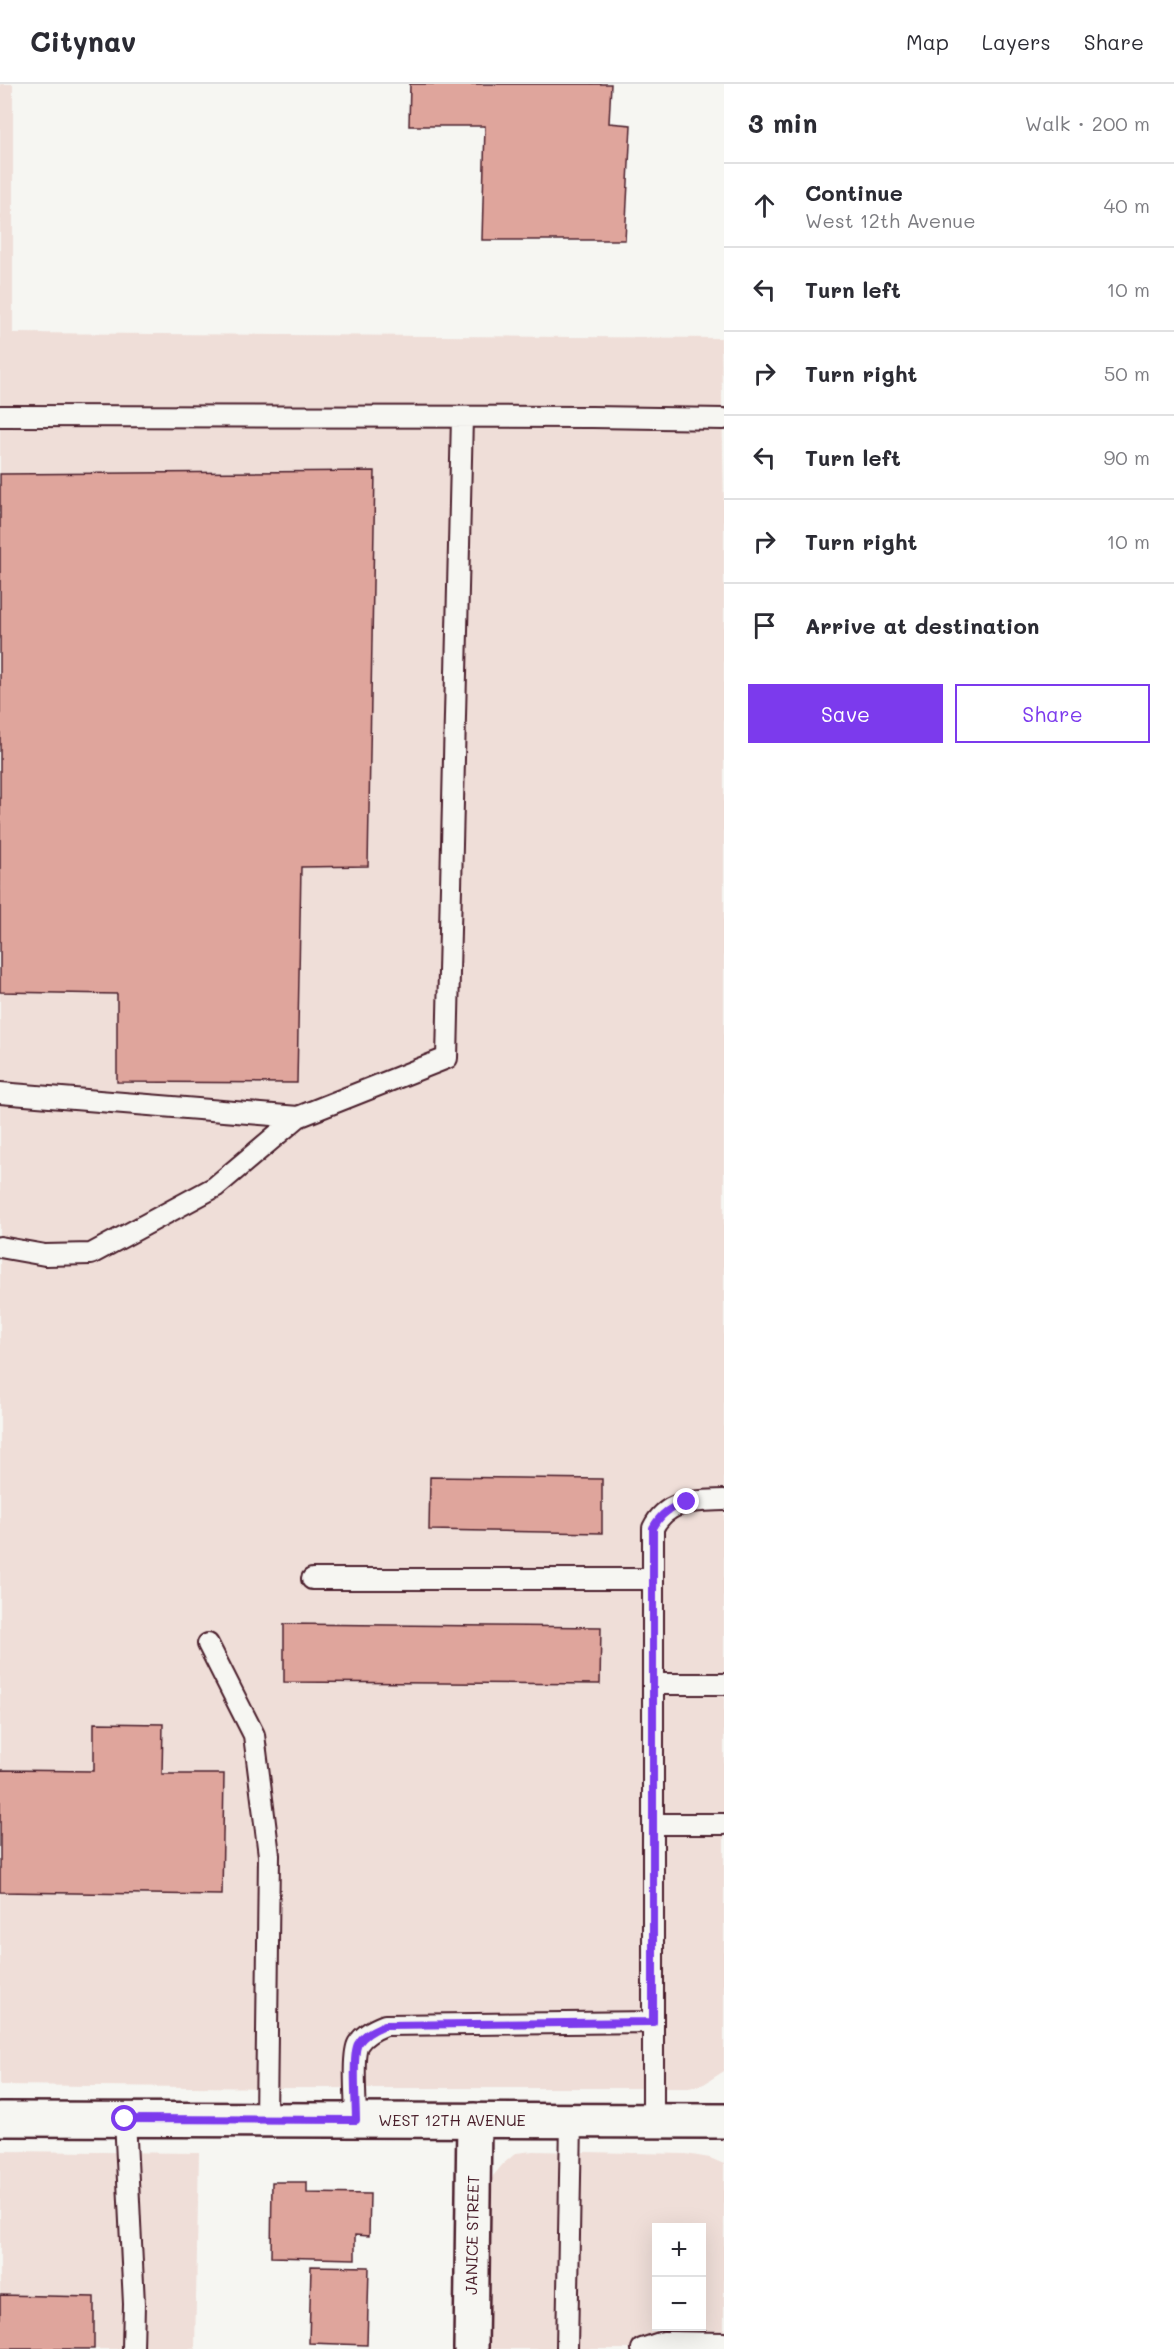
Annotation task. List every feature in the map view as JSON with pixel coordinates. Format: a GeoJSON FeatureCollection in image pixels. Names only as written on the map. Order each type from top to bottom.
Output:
{"type":"FeatureCollection","features":[{"type":"Feature","properties":{"kind":"main road","name":"WEST 12TH AVENUE"},"geometry":{"type":"LineString","coordinates":[[0,2119],[724,2121]]}},
{"type":"Feature","properties":{"kind":"main road","name":"JANICE STREET"},"geometry":{"type":"LineString","coordinates":[[471,2349],[474,2120]]}},
{"type":"Feature","properties":{"kind":"lane"},"geometry":{"type":"LineString","coordinates":[[0,417],[724,419]]}},
{"type":"Feature","properties":{"kind":"lane"},"geometry":{"type":"LineString","coordinates":[[0,1247],[45,1255],[91,1254],[214,1187],[298,1117],[447,1058],[462,417]]}},
{"type":"Feature","properties":{"kind":"lane"},"geometry":{"type":"LineString","coordinates":[[0,1094],[298,1117]]}},
{"type":"Feature","properties":{"kind":"lane"},"geometry":{"type":"LineString","coordinates":[[653,2121],[653,1528],[658,1518],[670,1508],[687,1502],[724,1500]]}},
{"type":"Feature","properties":{"kind":"lane"},"geometry":{"type":"LineString","coordinates":[[312,1579],[653,1579]]}},
{"type":"Feature","properties":{"kind":"lane"},"geometry":{"type":"LineString","coordinates":[[208,1644],[254,1735],[269,1855],[266,2120]]}},
{"type":"Feature","properties":{"kind":"lane"},"geometry":{"type":"LineString","coordinates":[[653,1684],[724,1684]]}},
{"type":"Feature","properties":{"kind":"lane"},"geometry":{"type":"LineString","coordinates":[[653,1824],[724,1824]]}},
{"type":"Feature","properties":{"kind":"lane"},"geometry":{"type":"LineString","coordinates":[[356,2120],[355,2055],[358,2044],[369,2032],[385,2025],[653,2022]]}},
{"type":"Feature","properties":{"kind":"lane"},"geometry":{"type":"LineString","coordinates":[[125,2119],[134,2304],[133,2349]]}},
{"type":"Feature","properties":{"kind":"lane"},"geometry":{"type":"LineString","coordinates":[[567,2349],[571,2121]]}},
{"type":"Feature","properties":{"kind":"lane"},"geometry":{"type":"LineString","coordinates":[[642,2349],[663,2342],[724,2343]]}},
{"type":"Feature","properties":{"kind":"shaded area"},"geometry":{"type":"Polygon","coordinates":[[[0,84],[13,84],[13,333],[721,338],[724,509],[724,2071],[704,2084],[689,2088],[0,2085],[0,84]]]}},
{"type":"Feature","properties":{"kind":"shaded area"},"geometry":{"type":"Polygon","coordinates":[[[0,2151],[199,2153],[195,2349],[0,2349],[0,2151]]]}},
{"type":"Feature","properties":{"kind":"shaded area"},"geometry":{"type":"Polygon","coordinates":[[[533,2151],[686,2154],[710,2158],[724,2164],[724,2349],[483,2349],[485,2197],[493,2176],[516,2153],[533,2151]]]}},
{"type":"Feature","properties":{"kind":"building"},"geometry":{"type":"Polygon","coordinates":[[[410,84],[611,84],[609,123],[631,125],[625,240],[482,240],[485,126],[409,126],[410,84]]]}},
{"type":"Feature","properties":{"kind":"building"},"geometry":{"type":"Polygon","coordinates":[[[375,471],[368,866],[301,867],[297,1083],[117,1082],[117,994],[0,992],[0,474],[375,471]]]}},
{"type":"Feature","properties":{"kind":"building"},"geometry":{"type":"Polygon","coordinates":[[[430,1477],[602,1479],[602,1533],[429,1530],[430,1477]]]}},
{"type":"Feature","properties":{"kind":"building"},"geometry":{"type":"Polygon","coordinates":[[[284,1624],[601,1627],[600,1684],[284,1682],[284,1624]]]}},
{"type":"Feature","properties":{"kind":"building"},"geometry":{"type":"Polygon","coordinates":[[[94,1723],[163,1724],[162,1774],[224,1774],[222,1895],[0,1892],[0,1770],[94,1771],[94,1723]]]}},
{"type":"Feature","properties":{"kind":"building"},"geometry":{"type":"Polygon","coordinates":[[[272,2182],[307,2182],[307,2193],[370,2194],[369,2236],[355,2235],[355,2259],[271,2257],[272,2182]]]}},
{"type":"Feature","properties":{"kind":"building"},"geometry":{"type":"Polygon","coordinates":[[[311,2266],[369,2267],[367,2345],[309,2343],[311,2266]]]}},
{"type":"Feature","properties":{"kind":"building"},"geometry":{"type":"Polygon","coordinates":[[[0,2295],[94,2297],[94,2349],[0,2349],[0,2295]]]}},
{"type":"Feature","properties":{"kind":"route"},"geometry":{"type":"LineString","coordinates":[[125,2119],[356,2120],[355,2055],[358,2044],[369,2032],[385,2025],[653,2022],[653,1528],[658,1518],[670,1508],[687,1502]]}}]}
